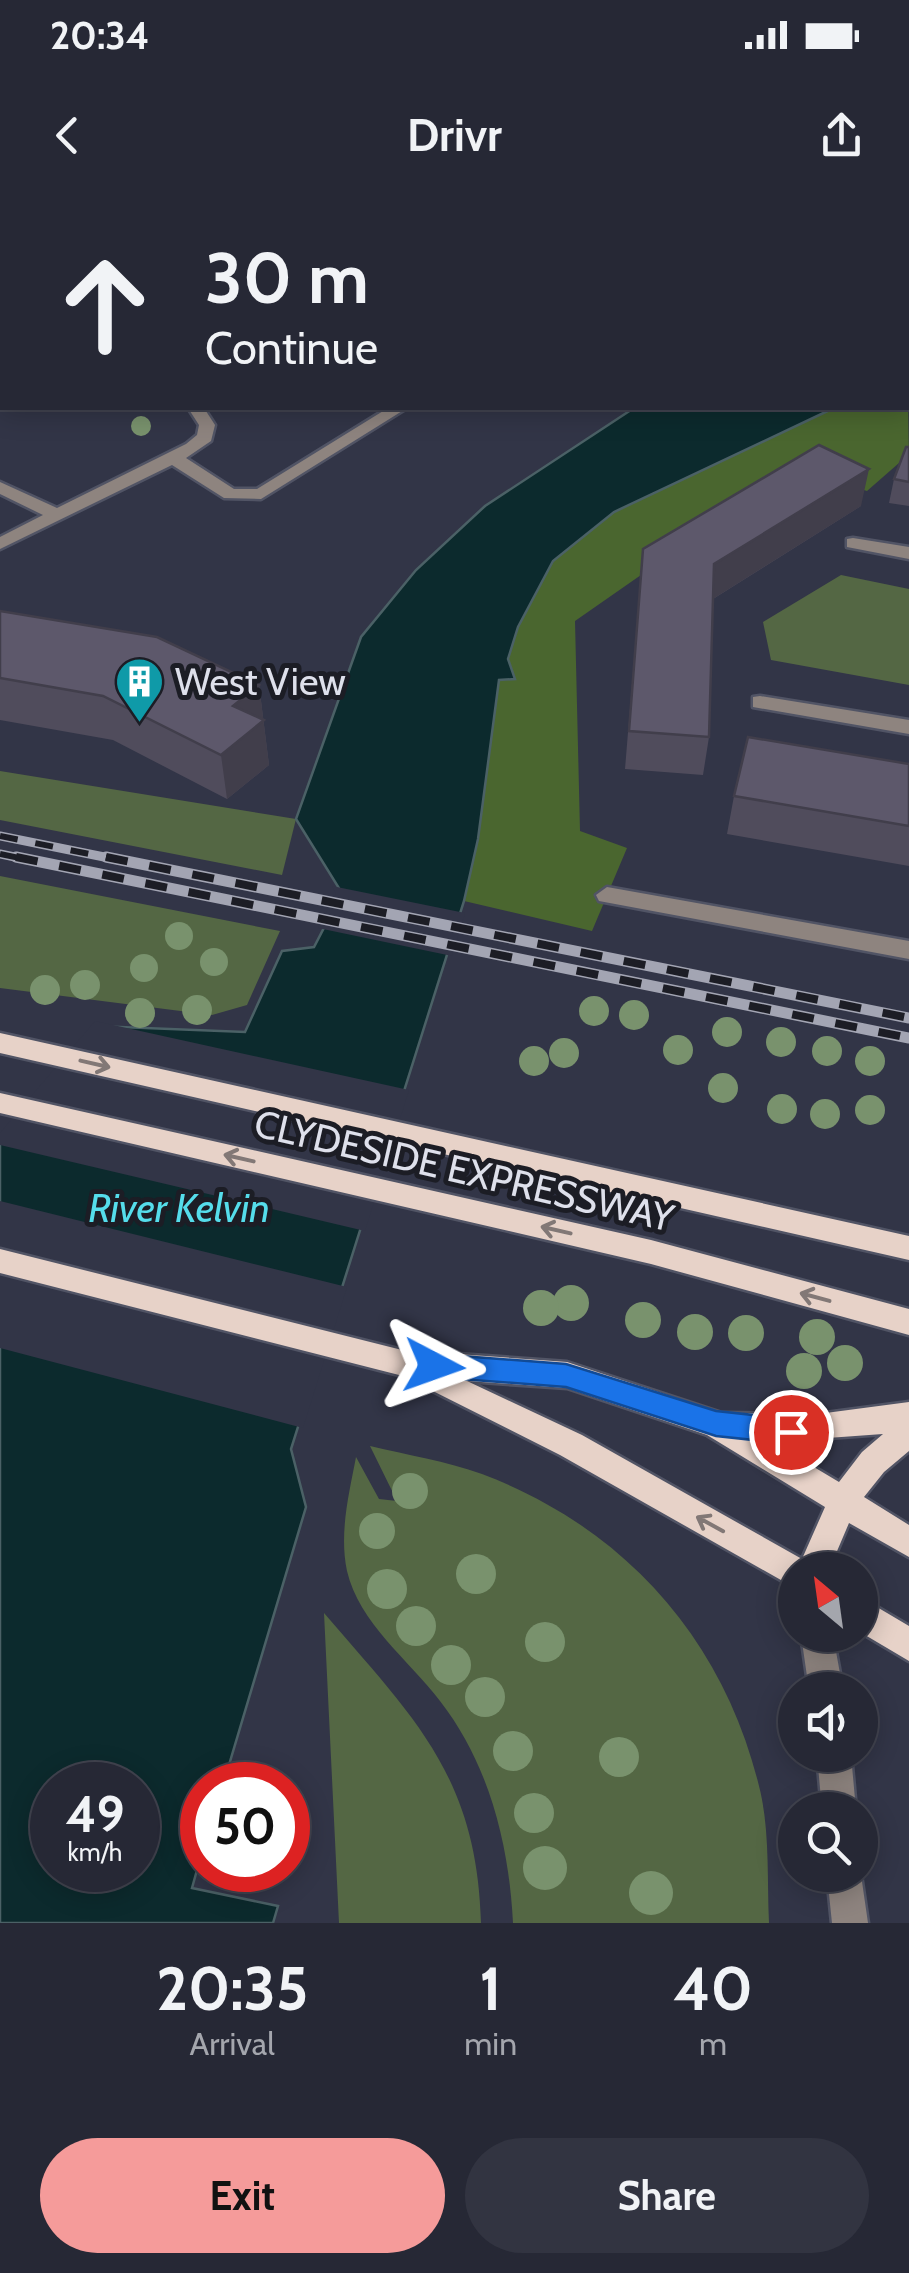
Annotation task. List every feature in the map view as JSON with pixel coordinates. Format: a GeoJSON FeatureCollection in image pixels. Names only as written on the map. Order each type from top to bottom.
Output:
{"type":"FeatureCollection","features":[{"type":"Feature","properties":{"kind":"main road","name":"CLYDESIDE EXPRESSWAY"},"geometry":{"type":"LineString","coordinates":[[0,1043],[909,1248]]}},
{"type":"Feature","properties":{"kind":"main road","name":"CLYDESIDE EXPRESSWAY"},"geometry":{"type":"LineString","coordinates":[[0,1103],[651,1252],[909,1322]]}},
{"type":"Feature","properties":{"kind":"main road"},"geometry":{"type":"LineString","coordinates":[[0,1261],[402,1363],[566,1376],[716,1424],[791,1432],[840,1429],[909,1416]]}},
{"type":"Feature","properties":{"kind":"main road"},"geometry":{"type":"LineString","coordinates":[[402,1363],[570,1445],[778,1562]]}},
{"type":"Feature","properties":{"kind":"main road"},"geometry":{"type":"LineString","coordinates":[[716,1424],[909,1542]]}},
{"type":"Feature","properties":{"kind":"main road"},"geometry":{"type":"LineString","coordinates":[[821,1552],[844,1499],[862,1470],[896,1442]]}},
{"type":"Feature","properties":{"kind":"main road"},"geometry":{"type":"LineString","coordinates":[[878,1625],[909,1645]]}},
{"type":"Feature","properties":{"kind":"street"},"geometry":{"type":"LineString","coordinates":[[0,544],[174,458],[205,437],[207,425],[197,410]]}},
{"type":"Feature","properties":{"kind":"street"},"geometry":{"type":"LineString","coordinates":[[174,458],[230,494],[261,494],[396,410]]}},
{"type":"Feature","properties":{"kind":"street"},"geometry":{"type":"LineString","coordinates":[[0,487],[57,515]]}},
{"type":"Feature","properties":{"kind":"street"},"geometry":{"type":"LineString","coordinates":[[853,543],[909,553]]}},
{"type":"Feature","properties":{"kind":"street"},"geometry":{"type":"LineString","coordinates":[[760,702],[909,728]]}},
{"type":"Feature","properties":{"kind":"street"},"geometry":{"type":"LineString","coordinates":[[607,895],[909,950]]}},
{"type":"Feature","properties":{"kind":"street"},"geometry":{"type":"LineString","coordinates":[[847,1892],[850,1923]]}},
{"type":"Feature","properties":{"kind":"green space"},"geometry":{"type":"Polygon","coordinates":[[[830,410],[908,410],[909,465],[899,463],[867,491],[809,473],[641,575],[575,621],[580,831],[627,848],[592,931],[464,901],[478,839],[499,679],[518,627],[553,561],[614,512],[830,410]]]}},
{"type":"Feature","properties":{"kind":"green space"},"geometry":{"type":"Polygon","coordinates":[[[841,575],[909,589],[909,685],[771,660],[763,622],[841,575]]]}},
{"type":"Feature","properties":{"kind":"green space"},"geometry":{"type":"Polygon","coordinates":[[[0,771],[296,819],[282,875],[0,820],[0,771]]]}},
{"type":"Feature","properties":{"kind":"green space"},"geometry":{"type":"Polygon","coordinates":[[[0,876],[280,931],[247,1005],[212,1015],[0,988],[0,876]]]}},
{"type":"Feature","properties":{"kind":"green space"},"geometry":{"type":"Polygon","coordinates":[[[370,1446],[468,1469],[533,1497],[580,1524],[660,1594],[693,1636],[743,1732],[765,1819],[769,1923],[513,1923],[501,1835],[472,1751],[440,1701],[362,1607],[347,1571],[344,1528],[356,1457],[379,1499],[397,1501],[370,1446]]]}},
{"type":"Feature","properties":{"kind":"green space"},"geometry":{"type":"Polygon","coordinates":[[[324,1613],[386,1685],[435,1752],[467,1827],[477,1872],[481,1923],[339,1923],[324,1613]]]}},
{"type":"Feature","properties":{"kind":"water","name":"River Kelvin"},"geometry":{"type":"Polygon","coordinates":[[[631,410],[830,410],[614,512],[553,561],[518,627],[508,659],[515,679],[499,680],[478,839],[464,901],[291,1449],[306,1507],[230,1762],[180,1762],[180,1892],[211,1892],[278,1906],[273,1923],[0,1923],[0,1140],[95,1026],[245,1032],[282,951],[314,947],[342,893],[296,819],[361,637],[416,570],[485,506],[631,410]]]}},
{"type":"Feature","properties":{"kind":"pier"},"geometry":{"type":"Polygon","coordinates":[[[332,886],[465,913],[452,956],[318,928],[336,894],[332,886]]]}},
{"type":"Feature","properties":{"kind":"pier"},"geometry":{"type":"Polygon","coordinates":[[[95,1021],[409,1090],[365,1231],[0,1145],[0,1133],[95,1021]]]}},
{"type":"Feature","properties":{"kind":"pier"},"geometry":{"type":"Polygon","coordinates":[[[0,1201],[347,1287],[303,1428],[0,1348],[0,1201]]]}},
{"type":"Feature","properties":{"kind":"building"},"geometry":{"type":"Polygon","coordinates":[[[819,445],[869,469],[714,564],[709,737],[629,731],[643,549],[819,445]]]}},
{"type":"Feature","properties":{"kind":"building"},"geometry":{"type":"Polygon","coordinates":[[[909,447],[909,482],[894,479],[909,447]]]}},
{"type":"Feature","properties":{"kind":"building"},"geometry":{"type":"Polygon","coordinates":[[[0,611],[157,637],[259,685],[233,706],[264,720],[221,755],[103,696],[0,678],[0,611]]]}},
{"type":"Feature","properties":{"kind":"building"},"geometry":{"type":"Polygon","coordinates":[[[748,737],[909,764],[909,826],[734,796],[748,737]]]}},
{"type":"Feature","properties":{"kind":"railway"},"geometry":{"type":"LineString","coordinates":[[0,836],[119,860]]}},
{"type":"Feature","properties":{"kind":"railway"},"geometry":{"type":"LineString","coordinates":[[0,854],[29,860]]}},
{"type":"Feature","properties":{"kind":"railway"},"geometry":{"type":"LineString","coordinates":[[16,857],[909,1038]]}},
{"type":"Feature","properties":{"kind":"railway"},"geometry":{"type":"LineString","coordinates":[[106,857],[909,1018]]}},
{"type":"Feature","properties":{"kind":"place","name":"West View"},"geometry":{"type":"Point","coordinates":[140,724]}},
{"type":"Feature","properties":{"kind":"route"},"geometry":{"type":"LineString","coordinates":[[434,1366],[566,1376],[716,1424],[791,1432]]}}]}
